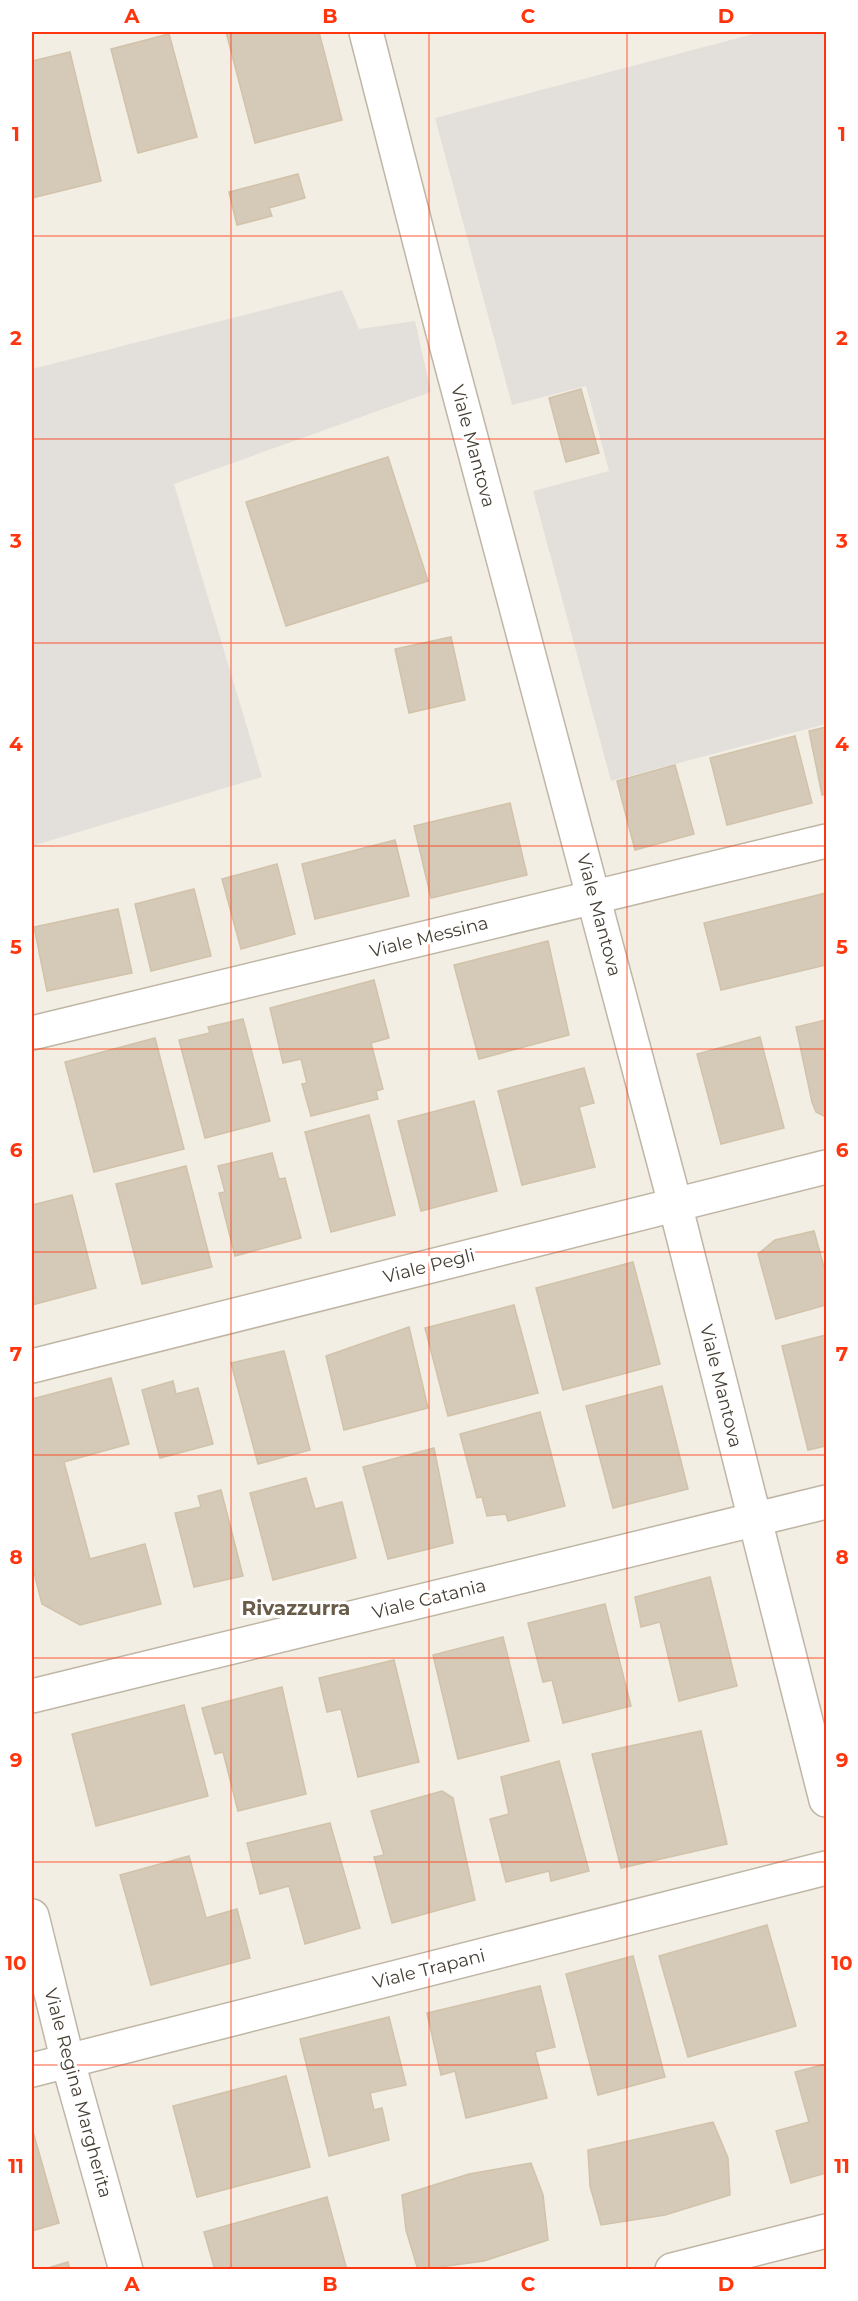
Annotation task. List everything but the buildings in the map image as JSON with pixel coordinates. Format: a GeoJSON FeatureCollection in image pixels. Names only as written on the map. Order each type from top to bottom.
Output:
{"type":"FeatureCollection","features":[{"type":"Feature","properties":{"kind":"street","name":"Viale Mantova"},"geometry":{"type":"LineString","coordinates":[[366,32],[442,329],[675,1204],[826,1800]]}},
{"type":"Feature","properties":{"kind":"street","name":"Viale Messina"},"geometry":{"type":"LineString","coordinates":[[32,1033],[826,841]]}},
{"type":"Feature","properties":{"kind":"street","name":"Viale Pegli"},"geometry":{"type":"LineString","coordinates":[[32,1366],[826,1167]]}},
{"type":"Feature","properties":{"kind":"street","name":"Viale Catania"},"geometry":{"type":"LineString","coordinates":[[32,1696],[826,1502]]}},
{"type":"Feature","properties":{"kind":"street","name":"Viale Trapani"},"geometry":{"type":"LineString","coordinates":[[32,2070],[826,1868]]}},
{"type":"Feature","properties":{"kind":"street","name":"Viale Regina Margherita"},"geometry":{"type":"LineString","coordinates":[[32,1916],[68,2062],[126,2270]]}},
{"type":"Feature","properties":{"kind":"street"},"geometry":{"type":"LineString","coordinates":[[672,2270],[826,2231]]}},
{"type":"Feature","properties":{"kind":"shaded area"},"geometry":{"type":"Polygon","coordinates":[[[761,32],[826,32],[826,724],[611,781],[533,491],[609,471],[586,386],[512,405],[435,118],[761,32]]]}},
{"type":"Feature","properties":{"kind":"shaded area"},"geometry":{"type":"Polygon","coordinates":[[[342,290],[359,329],[415,321],[431,392],[174,484],[262,777],[32,846],[32,369],[342,290]]]}},
{"type":"Feature","properties":{"kind":"district","name":"Rivazzurra"},"geometry":{"type":"Point","coordinates":[296,1608]}}]}
